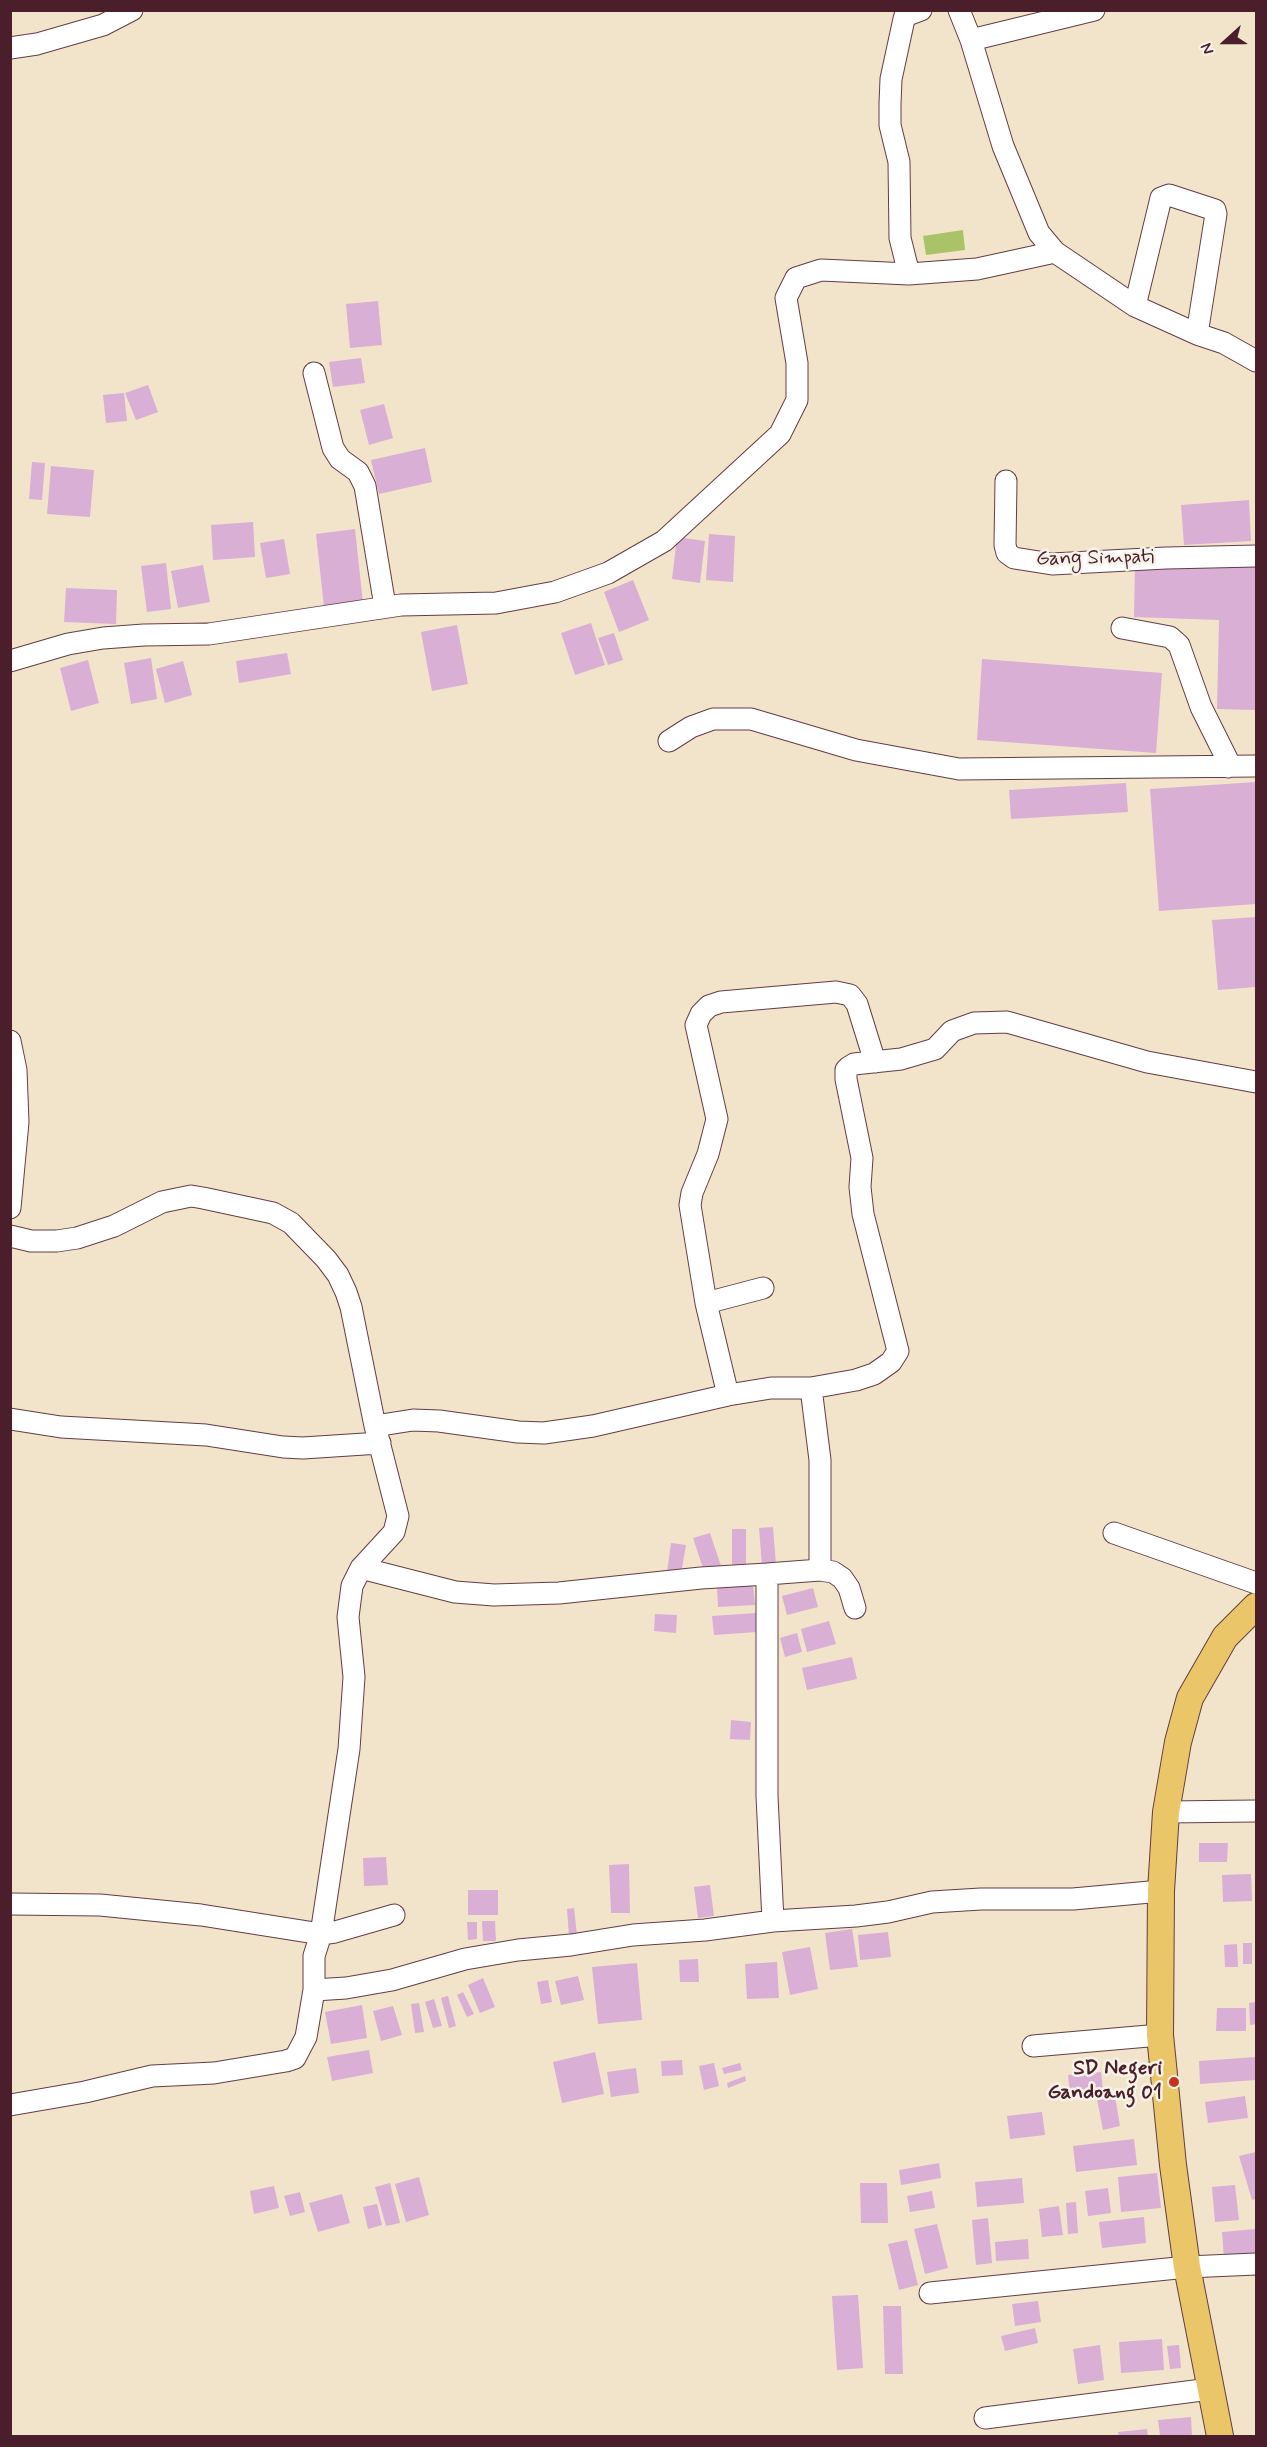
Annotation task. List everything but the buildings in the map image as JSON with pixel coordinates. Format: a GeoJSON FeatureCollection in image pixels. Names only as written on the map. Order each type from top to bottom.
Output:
{"type":"FeatureCollection","features":[{"type":"Feature","properties":{"kind":"main road"},"geometry":{"type":"LineString","coordinates":[[1220,2436],[1187,2267],[1160,2035],[1161,1891],[1166,1812],[1178,1742],[1190,1698],[1225,1636],[1257,1606]]}},
{"type":"Feature","properties":{"kind":"street"},"geometry":{"type":"LineString","coordinates":[[10,48],[37,44],[103,25],[132,10]]}},
{"type":"Feature","properties":{"kind":"street"},"geometry":{"type":"LineString","coordinates":[[909,274],[900,238],[899,162],[890,124],[891,79],[905,16],[921,10]]}},
{"type":"Feature","properties":{"kind":"street"},"geometry":{"type":"LineString","coordinates":[[959,10],[971,40],[1004,146],[1039,233],[1055,252],[1135,306],[1197,334],[1224,343],[1257,362]]}},
{"type":"Feature","properties":{"kind":"street"},"geometry":{"type":"LineString","coordinates":[[971,40],[1094,10]]}},
{"type":"Feature","properties":{"kind":"street"},"geometry":{"type":"LineString","coordinates":[[1135,306],[1161,198],[1169,195],[1215,210],[1197,334]]}},
{"type":"Feature","properties":{"kind":"street"},"geometry":{"type":"LineString","coordinates":[[10,661],[103,638],[209,634],[385,606],[496,603],[555,592],[608,573],[664,541],[780,434],[797,400],[797,363],[786,298],[796,278],[821,270],[909,274],[977,268],[1055,252]]}},
{"type":"Feature","properties":{"kind":"street"},"geometry":{"type":"LineString","coordinates":[[314,373],[333,448],[340,459],[358,472],[365,486],[385,606]]}},
{"type":"Feature","properties":{"kind":"street","name":"Gang Simpati"},"geometry":{"type":"LineString","coordinates":[[1006,481],[1005,544],[1007,553],[1014,558],[1052,564],[1257,556]]}},
{"type":"Feature","properties":{"kind":"street"},"geometry":{"type":"LineString","coordinates":[[1122,628],[1170,637],[1179,645],[1201,707],[1227,759],[1228,766]]}},
{"type":"Feature","properties":{"kind":"street"},"geometry":{"type":"LineString","coordinates":[[669,741],[691,727],[713,719],[751,719],[856,750],[959,769],[1257,766]]}},
{"type":"Feature","properties":{"kind":"street"},"geometry":{"type":"LineString","coordinates":[[728,1395],[706,1302],[690,1205],[692,1193],[708,1154],[717,1119],[696,1025],[701,1014],[709,1006],[721,1002],[836,992],[850,995],[857,1004],[875,1062]]}},
{"type":"Feature","properties":{"kind":"street"},"geometry":{"type":"LineString","coordinates":[[10,1419],[61,1427],[196,1434],[303,1448],[377,1434],[413,1420],[544,1433],[593,1426],[728,1395],[771,1388],[811,1388],[855,1380],[874,1374],[891,1362],[898,1351],[863,1214],[860,1187],[862,1158],[846,1079],[846,1070],[849,1067],[901,1059],[935,1048],[952,1031],[974,1023],[1007,1022],[1147,1062],[1257,1082]]}},
{"type":"Feature","properties":{"kind":"street"},"geometry":{"type":"LineString","coordinates":[[10,1041],[16,1070],[18,1122],[11,1200]]}},
{"type":"Feature","properties":{"kind":"street"},"geometry":{"type":"LineString","coordinates":[[10,1236],[57,1241],[77,1238],[114,1226],[162,1202],[191,1196],[273,1214],[300,1231],[339,1275],[351,1307],[377,1434],[395,1499],[397,1525],[384,1546],[361,1568],[351,1586],[348,1617],[354,1677],[349,1749],[321,1934],[314,1956],[314,1990],[306,2037],[295,2058],[214,2073],[152,2076],[86,2092],[10,2105]]}},
{"type":"Feature","properties":{"kind":"street"},"geometry":{"type":"LineString","coordinates":[[706,1302],[763,1288]]}},
{"type":"Feature","properties":{"kind":"street"},"geometry":{"type":"LineString","coordinates":[[811,1388],[820,1460],[820,1570]]}},
{"type":"Feature","properties":{"kind":"street"},"geometry":{"type":"LineString","coordinates":[[1114,1533],[1257,1582]]}},
{"type":"Feature","properties":{"kind":"street"},"geometry":{"type":"LineString","coordinates":[[361,1568],[455,1592],[494,1595],[585,1591],[701,1578],[820,1570],[833,1572],[842,1578],[849,1588],[855,1608]]}},
{"type":"Feature","properties":{"kind":"street"},"geometry":{"type":"LineString","coordinates":[[767,1575],[767,1796],[773,1921]]}},
{"type":"Feature","properties":{"kind":"street"},"geometry":{"type":"LineString","coordinates":[[1166,1812],[1257,1811]]}},
{"type":"Feature","properties":{"kind":"street"},"geometry":{"type":"LineString","coordinates":[[314,1990],[346,1988],[392,1980],[465,1959],[518,1950],[571,1946],[633,1935],[705,1930],[773,1921],[856,1916],[932,1902],[981,1899],[1073,1899],[1161,1891]]}},
{"type":"Feature","properties":{"kind":"street"},"geometry":{"type":"LineString","coordinates":[[10,1904],[112,1906],[201,1915],[321,1934],[394,1915]]}},
{"type":"Feature","properties":{"kind":"street"},"geometry":{"type":"LineString","coordinates":[[1033,2046],[1160,2035]]}},
{"type":"Feature","properties":{"kind":"street"},"geometry":{"type":"LineString","coordinates":[[930,2293],[1187,2267],[1257,2264]]}},
{"type":"Feature","properties":{"kind":"street"},"geometry":{"type":"LineString","coordinates":[[985,2418],[1210,2389]]}},
{"type":"Feature","properties":{"kind":"green space"},"geometry":{"type":"Polygon","coordinates":[[[963,230],[965,250],[926,255],[923,236],[963,230]]]}},
{"type":"Feature","properties":{"kind":"place","name":"SD Negeri Gandoang 01"},"geometry":{"type":"Point","coordinates":[1174,2082]}}]}
